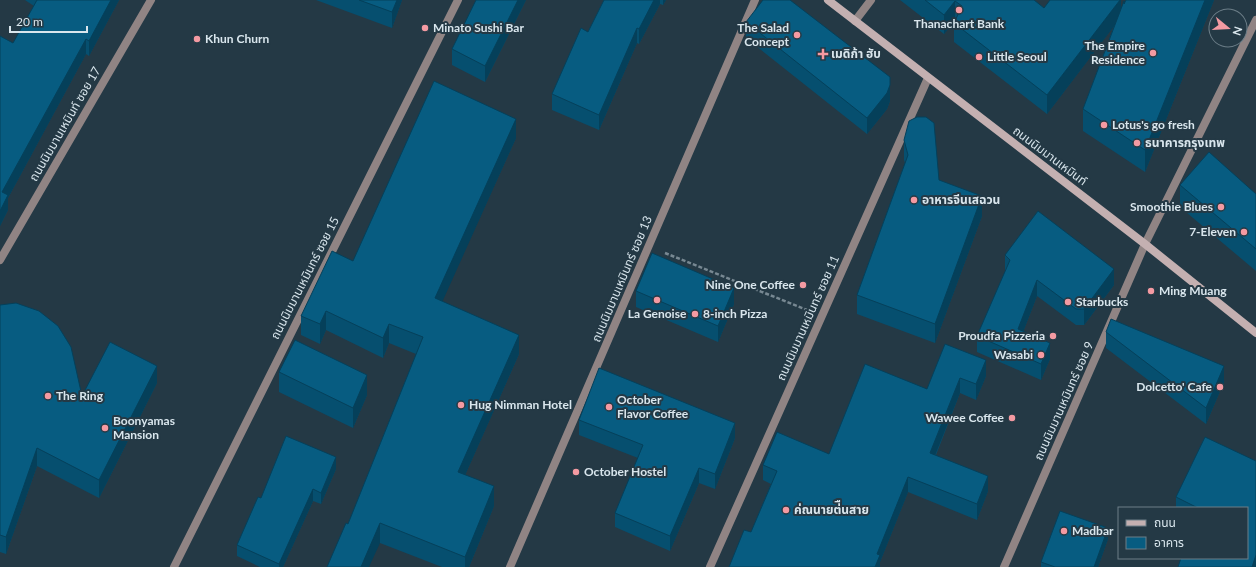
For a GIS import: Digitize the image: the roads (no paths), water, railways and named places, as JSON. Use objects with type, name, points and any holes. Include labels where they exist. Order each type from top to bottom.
[{"type":"main road","name":"ถนนนิมมานเหมินท์","points":[[828,0],[1145,244],[1256,333]]},
{"type":"street","name":"ถนนนิมมานเหมินท์ ซอย 17","points":[[0,260],[150,0]]},
{"type":"street","name":"ถนนนิมมานเหมินทร์ ซอย 15","points":[[174,567],[458,0]]},
{"type":"street","name":"ถนนนิมมานเหมินทร์ ซอย 13","points":[[510,567],[755,0]]},
{"type":"street","points":[[855,21],[871,0]]},
{"type":"street","name":"ถนนนิมมานเหมินทร์ ซอย 9","points":[[1004,567],[1145,244],[1256,20]]},
{"type":"street","name":"ถนนนิมมานเหมินทร์ ซอย 11","points":[[710,567],[928,78]]},
{"type":"place","name":"Thanachart Bank","points":[[959,10]]},
{"type":"place","name":"Minato Sushi Bar","points":[[425,28]]},
{"type":"place","name":"The Salad Concept","points":[[797,35]]},
{"type":"place","name":"Khun Churn","points":[[197,39]]},
{"type":"place","name":"The Empire Residence","points":[[1153,53]]},
{"type":"place","name":"เมดิก้า ฮับ","points":[[823,54]]},
{"type":"place","name":"Little Seoul","points":[[979,57]]},
{"type":"place","name":"Lotus's go fresh","points":[[1104,125]]},
{"type":"place","name":"ธนาคารกรุงเทพ","points":[[1137,143]]},
{"type":"place","name":"อาหารจีนเสฉวน","points":[[914,200]]},
{"type":"place","name":"Smoothie Blues","points":[[1221,207]]},
{"type":"place","name":"7-Eleven","points":[[1244,232]]},
{"type":"place","name":"Nine One Coffee","points":[[803,285]]},
{"type":"place","name":"Ming Muang","points":[[1151,291]]},
{"type":"place","name":"La Genoise","points":[[657,300]]},
{"type":"place","name":"Starbucks","points":[[1068,302]]},
{"type":"place","name":"8-inch Pizza","points":[[695,314]]},
{"type":"place","name":"Proudfa Pizzeria","points":[[1053,336]]},
{"type":"place","name":"Wasabi","points":[[1041,355]]},
{"type":"place","name":"Dolcetto' Cafe","points":[[1220,387]]},
{"type":"place","name":"The Ring","points":[[48,396]]},
{"type":"place","name":"Hug Nimman Hotel","points":[[461,405]]},
{"type":"place","name":"October Flavor Coffee","points":[[609,407]]},
{"type":"place","name":"Wawee Coffee","points":[[1012,418]]},
{"type":"place","name":"Boonyamas Mansion","points":[[105,428]]},
{"type":"place","name":"October Hostel","points":[[576,472]]},
{"type":"place","name":"ค่ณนายต่ืนสาย","points":[[786,510]]},
{"type":"place","name":"Madbar","points":[[1064,531]]}]
